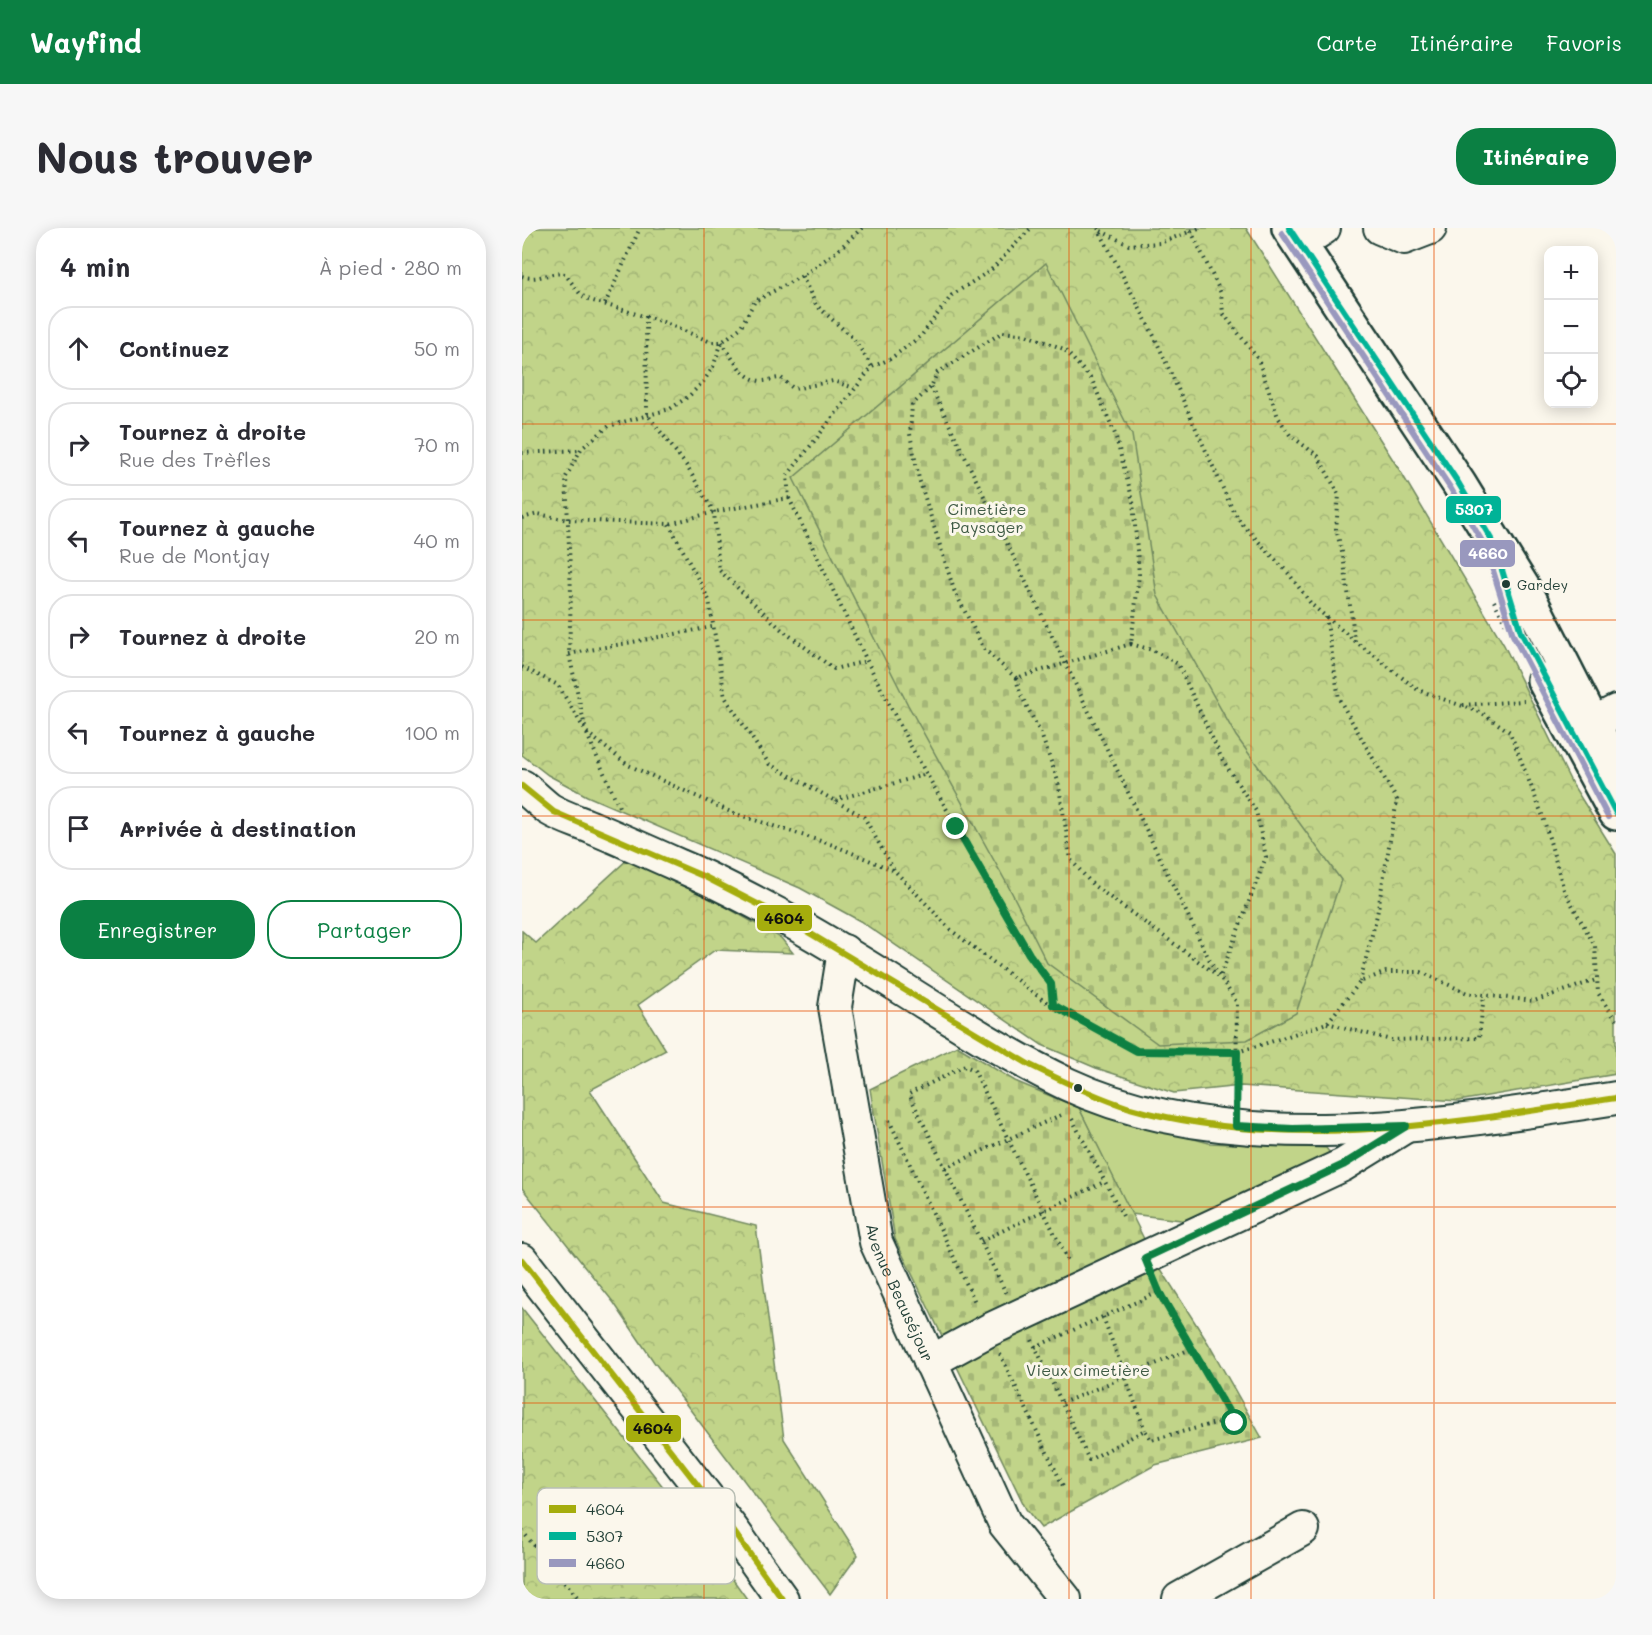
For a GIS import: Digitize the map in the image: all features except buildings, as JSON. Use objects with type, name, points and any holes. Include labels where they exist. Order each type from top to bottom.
[{"type":"main road","points":[[1304,233],[1494,544],[1521,632],[1594,723],[1616,769]]},
{"type":"main road","points":[[1594,723],[1616,813]]},
{"type":"street","points":[[1380,228],[1404,238],[1430,228]]},
{"type":"street","points":[[522,786],[550,810],[725,887],[844,951],[986,1041],[1068,1084],[1106,1100],[1196,1121],[1236,1126],[1304,1129],[1406,1126],[1461,1121],[1616,1098]]},
{"type":"street","name":"Avenue Beauséjour","points":[[844,951],[835,1007],[876,1242],[1005,1524],[1065,1599]]},
{"type":"street","points":[[930,1362],[1019,1317],[1343,1165],[1406,1126]]},
{"type":"street","points":[[522,1260],[700,1488]]},
{"type":"street","points":[[1179,1599],[1303,1529]]},
{"type":"street","points":[[735,1533],[782,1599]]},
{"type":"path","points":[[605,304],[640,228]]},
{"type":"path","points":[[862,228],[836,252],[802,276],[755,301],[740,328],[722,342],[713,367],[704,382],[670,409],[609,426],[581,449],[566,477],[572,592],[569,654],[586,732],[628,765],[723,808],[833,845],[895,871]]},
{"type":"path","points":[[1031,228],[991,270],[952,295],[921,336],[890,359],[872,367],[788,476],[789,498],[867,661],[927,774],[1029,954],[1051,984],[1053,1005]]},
{"type":"path","points":[[1099,229],[1129,245],[1160,243],[1199,228]]},
{"type":"path","points":[[1099,229],[1154,336],[1230,504],[1248,531],[1326,616],[1418,690],[1482,713],[1510,732],[1544,817],[1564,890],[1595,946],[1598,993],[1616,1020]]},
{"type":"path","points":[[1191,231],[1221,292],[1223,313],[1228,323],[1258,359],[1278,417],[1290,435],[1318,456],[1339,495],[1336,529],[1343,556],[1355,641]]},
{"type":"path","points":[[522,276],[534,279],[558,273],[566,274],[581,295],[646,316],[703,339],[722,342],[737,366],[754,379],[762,381],[781,378],[794,389],[832,381],[854,388]]},
{"type":"path","points":[[802,276],[816,305],[854,339],[872,367]]},
{"type":"path","points":[[646,316],[647,414],[686,465],[714,512],[719,570],[782,630],[834,669],[867,661]]},
{"type":"path","points":[[1131,644],[1139,574],[1133,501],[1115,434],[1092,380],[1064,349],[1026,335],[1003,332],[937,373],[931,387],[912,405],[910,434],[919,478],[954,590],[984,649],[1016,678],[1020,693],[1041,735],[1058,781],[1071,860],[1093,885],[1220,977]]},
{"type":"path","points":[[931,387],[1220,977],[1237,1003],[1236,1126]]},
{"type":"path","points":[[522,453],[581,449]]},
{"type":"path","points":[[522,518],[538,514],[568,520],[669,524],[714,512],[789,498]]},
{"type":"path","points":[[669,524],[709,600],[725,697],[769,764],[864,817],[895,871],[952,931],[1053,1005],[1137,1051],[1237,1052],[1327,1023],[1391,1040],[1479,1038],[1484,995]]},
{"type":"path","points":[[1488,592],[1511,633]]},
{"type":"path","points":[[1326,616],[1339,699],[1397,800],[1377,915],[1360,982],[1327,1023]]},
{"type":"path","points":[[569,654],[712,627]]},
{"type":"path","points":[[1016,678],[1065,661],[1131,644],[1152,650],[1178,664],[1222,759],[1256,811],[1266,857],[1220,977]]},
{"type":"path","points":[[522,667],[558,685],[586,732],[636,847]]},
{"type":"path","points":[[1459,706],[1514,704]]},
{"type":"path","points":[[834,800],[927,774]]},
{"type":"path","points":[[1360,982],[1386,972],[1421,972],[1467,993],[1534,1001],[1596,980]]},
{"type":"path","points":[[1082,1287],[1042,1212],[974,1070],[965,1066],[909,1094],[1089,1460],[1145,1430]]},
{"type":"path","points":[[945,1168],[1063,1114],[1074,1120],[1123,1216]]},
{"type":"path","points":[[981,1242],[1104,1182]]},
{"type":"path","points":[[1149,1256],[1159,1292],[1238,1435]]},
{"type":"path","points":[[1035,1347],[1159,1292]]},
{"type":"path","points":[[1103,1317],[1145,1430],[1151,1440],[1231,1419]]},
{"type":"path","points":[[1062,1403],[1191,1349]]},
{"type":"path","points":[[522,1531],[537,1549]]},
{"type":"path","points":[[566,1584],[579,1599]]},
{"type":"green space","points":[[522,228],[1246,228],[1402,474],[1504,645],[1571,782],[1616,854],[1616,1074],[1458,1101],[1241,1086],[1174,1093],[1096,1068],[1042,1045],[860,921],[800,888],[587,796],[548,775],[522,755]]},
{"type":"green space","name":"Cimetière Paysager","points":[[1046,263],[1132,435],[1157,595],[1236,736],[1341,880],[1296,1013],[1247,1040],[1158,1044],[1047,963],[1012,893],[908,705],[793,478]]},
{"type":"green space","points":[[628,859],[680,881],[781,938],[793,953],[715,950],[638,1005],[666,1050],[590,1090],[664,1203],[756,1226],[784,1439],[858,1555],[830,1594],[654,1362],[614,1303],[522,1188],[522,931],[536,943]]},
{"type":"green space","name":"Vieux cimetière","points":[[957,1046],[1015,1081],[1079,1108],[1152,1255],[1208,1343],[1262,1438],[1155,1465],[1041,1528],[1026,1509],[895,1239],[870,1089]]},
{"type":"green space","points":[[1079,1108],[1209,1143],[1326,1148],[1334,1158],[1196,1226],[1181,1220],[1131,1214]]},
{"type":"green space","points":[[522,1308],[664,1488],[537,1488],[537,1584],[735,1582],[747,1599],[522,1599]]},
{"type":"transit line","name":"5307","points":[[1289,228],[1459,484],[1494,544],[1521,632],[1616,813]]},
{"type":"transit line","name":"4660","points":[[1282,233],[1451,489],[1486,548],[1513,635],[1608,817]]},
{"type":"transit line","name":"4604","points":[[522,786],[554,812],[705,877],[781,916],[1030,1065],[1091,1094],[1130,1108],[1190,1121],[1250,1129],[1311,1131],[1435,1124],[1616,1098]]},
{"type":"transit line","name":"4604","points":[[522,1260],[700,1488]]},
{"type":"transit line","name":"4604","points":[[735,1533],[782,1599]]},
{"type":"place","name":"Gardey","points":[[1506,584]]},
{"type":"route","points":[[956,827],[1029,954],[1051,984],[1053,1005],[1137,1051],[1237,1052],[1236,1126],[1293,1129],[1406,1126],[1343,1165],[1145,1258],[1159,1292],[1235,1423]]}]
